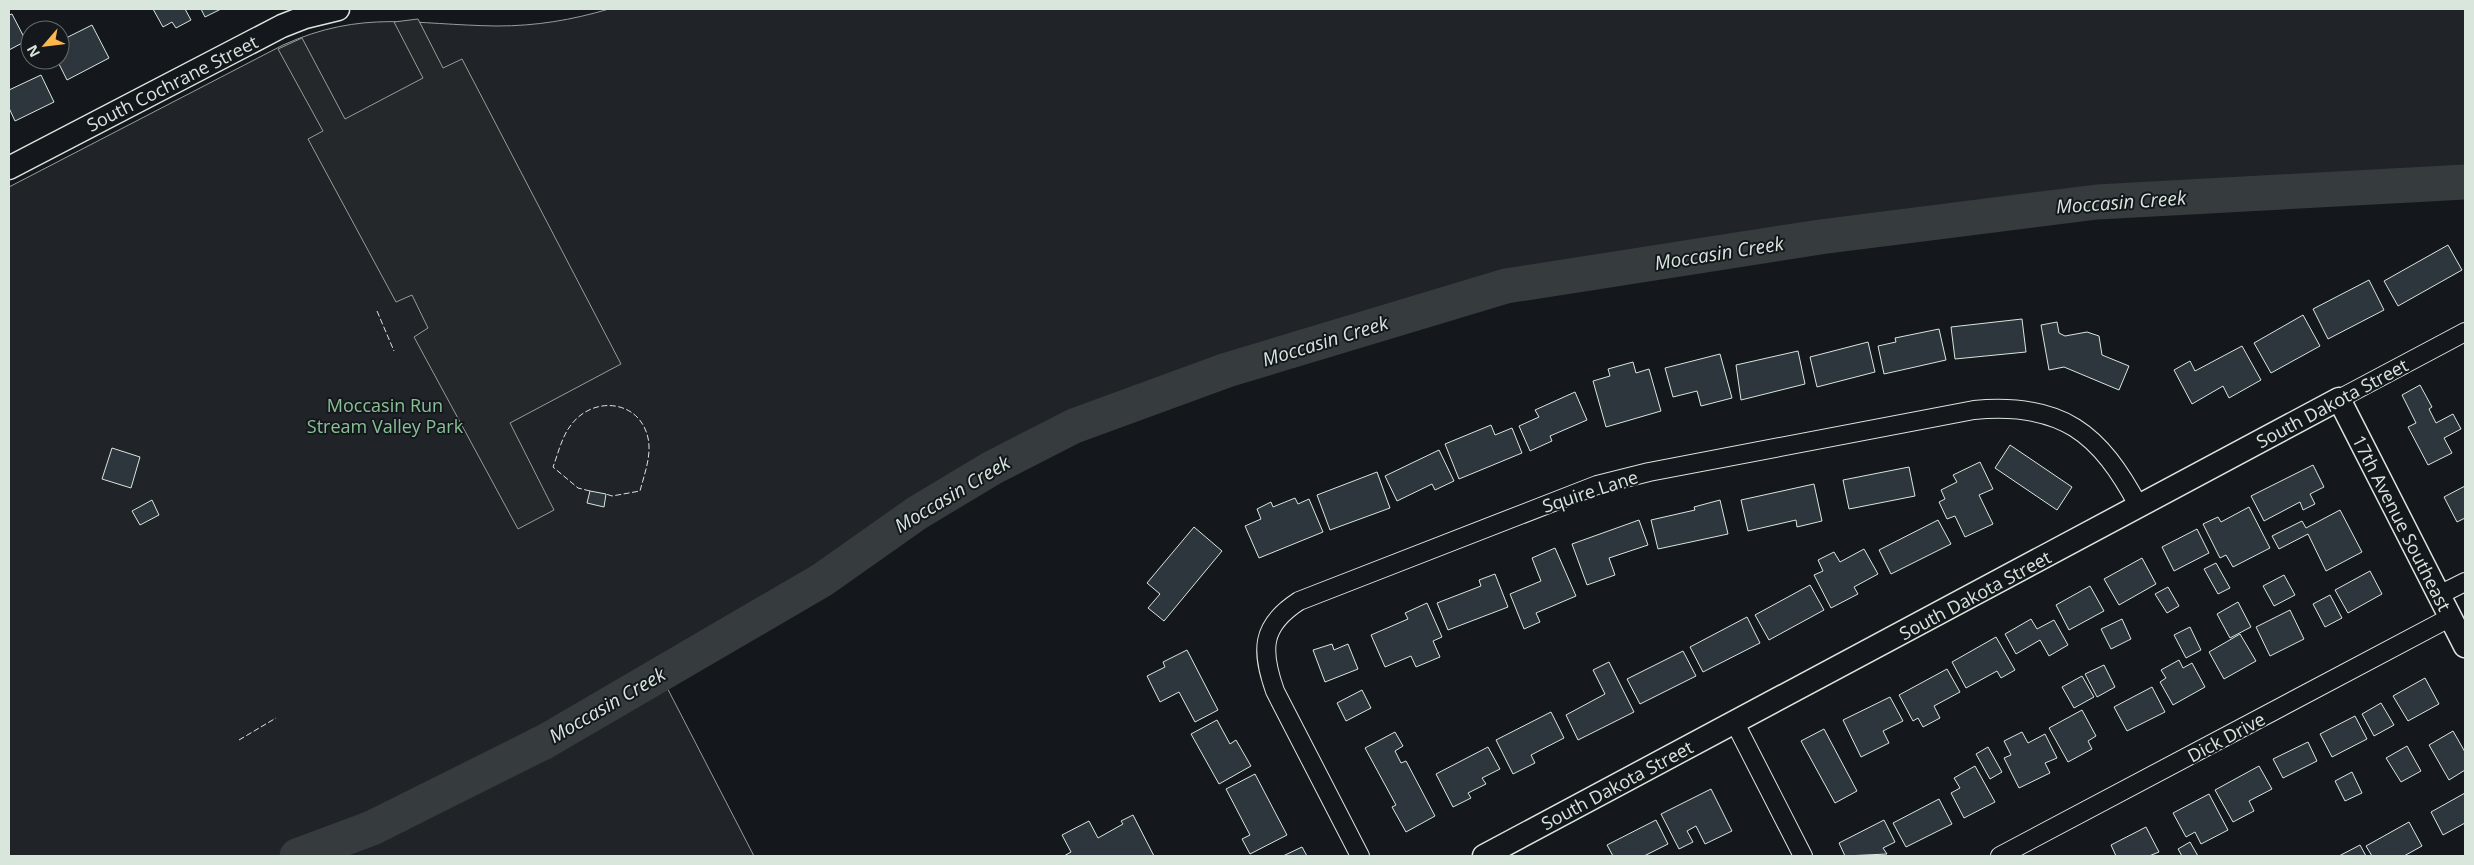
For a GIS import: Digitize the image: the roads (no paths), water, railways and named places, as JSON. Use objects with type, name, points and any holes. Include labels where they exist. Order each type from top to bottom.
[{"type":"street","name":"South Cochrane Street","points":[[9,168],[282,26],[303,13],[338,9]]},
{"type":"street","name":"South Dakota Street","points":[[1484,856],[2465,332]]},
{"type":"street","name":"17th Avenue Southeast","points":[[2339,400],[2465,646]]},
{"type":"street","name":"Squire Lane","points":[[1360,856],[1268,672],[1266,653],[1268,636],[1275,620],[1299,601],[1597,485],[1649,472],[1974,410],[2001,408],[2028,410],[2051,416],[2073,427],[2094,442],[2111,460],[2139,507]]},
{"type":"street","points":[[2439,596],[2465,582]]},
{"type":"street","name":"Dick Drive","points":[[2000,856],[2451,617]]},
{"type":"street","points":[[1735,722],[1803,856]]},
{"type":"waterway","name":"Moccasin Creek","points":[[297,856],[372,828],[546,741],[822,580],[917,513],[992,468],[1074,426],[1227,370],[1506,286],[1820,237],[2097,202],[2465,182]]},
{"type":"park label","name":"Moccasin Run Stream Valley Park","points":[[385,415]]}]
